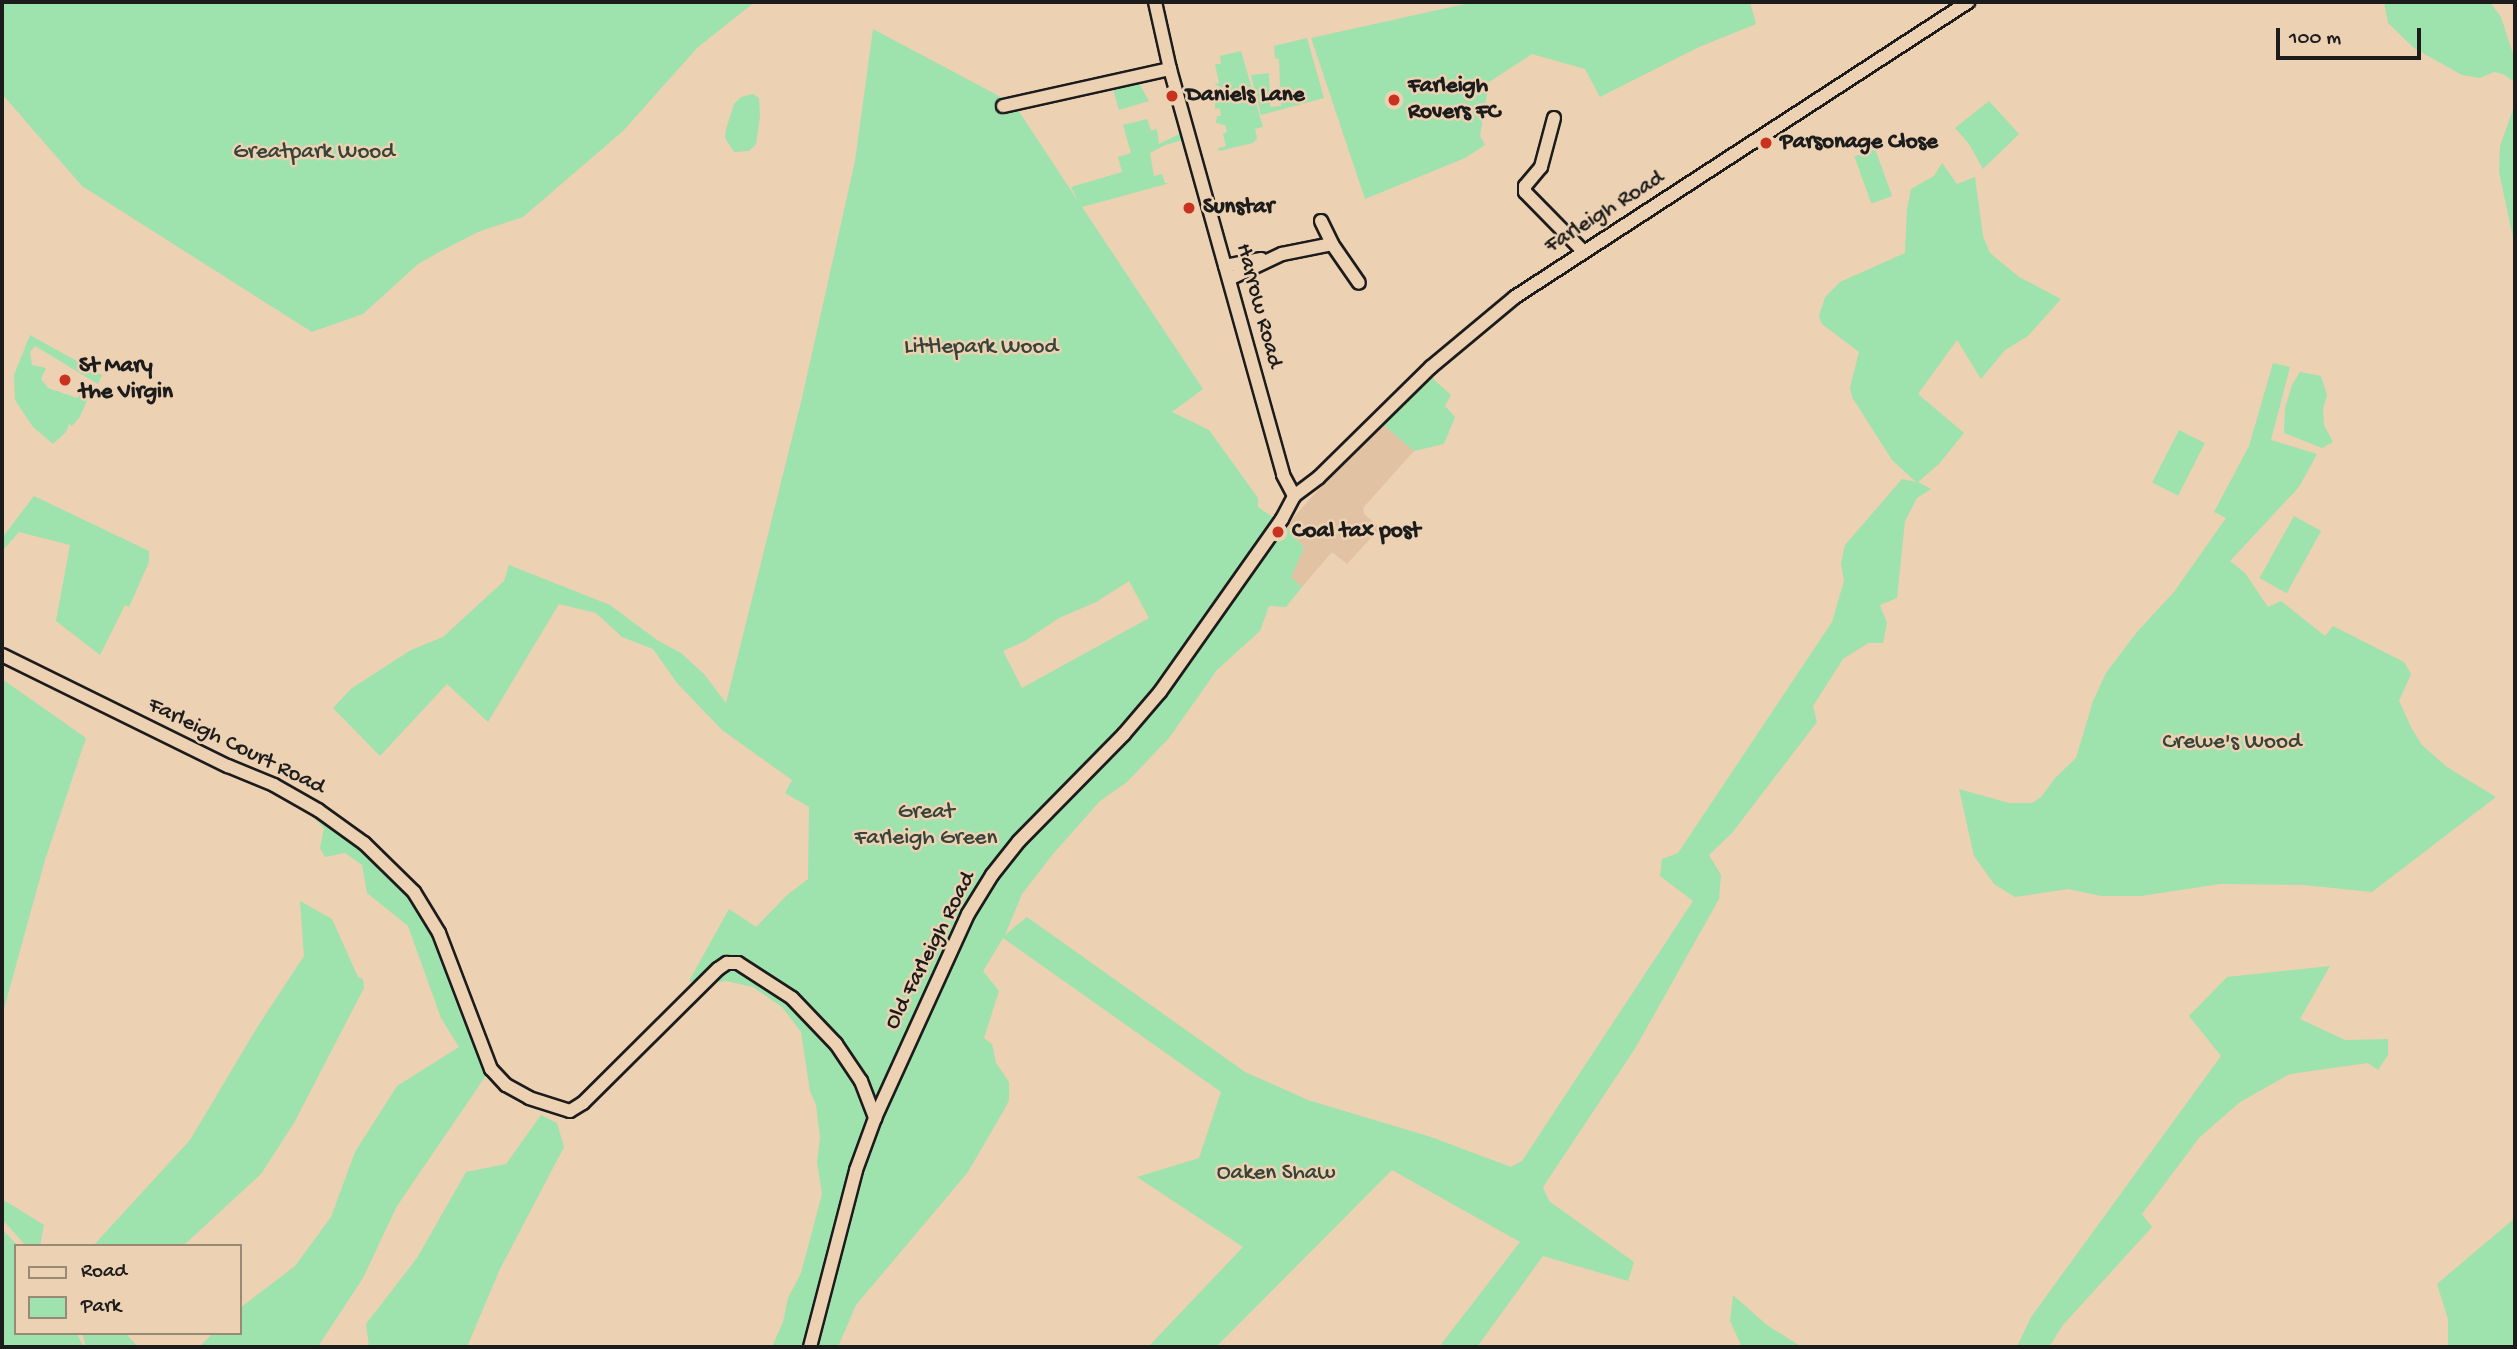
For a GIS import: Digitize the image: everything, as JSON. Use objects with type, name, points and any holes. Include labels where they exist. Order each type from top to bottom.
[{"type":"street","name":"Harrow Road","points":[[1155,2],[1170,69],[1283,475],[1294,496]]},
{"type":"street","name":"Farleigh Road","points":[[1294,496],[1311,484],[1404,392],[1515,297],[1968,2]]},
{"type":"street","points":[[1003,107],[1170,69]]},
{"type":"street","points":[[1554,118],[1541,167],[1525,186],[1525,192],[1583,251]]},
{"type":"street","points":[[1321,221],[1332,244],[1359,283]]},
{"type":"street","points":[[1227,272],[1282,254],[1332,244]]},
{"type":"street","name":"Old Farleigh Road","points":[[810,1347],[856,1170],[888,1086],[962,925],[992,875],[1019,841],[1124,734],[1160,692],[1282,519],[1294,496]]},
{"type":"street","name":"Farleigh Court Road","points":[[2,655],[228,766],[274,785],[318,810],[364,843],[414,891],[439,933],[491,1069],[506,1085],[529,1098],[570,1111],[583,1103],[718,969],[727,964],[738,963],[792,998],[836,1044],[864,1091],[875,1118]]},
{"type":"street","points":[[864,1091],[888,1086]]},
{"type":"shaded area","points":[[1380,422],[1414,451],[1363,508],[1364,514],[1380,528],[1347,564],[1332,552],[1302,587],[1291,577],[1304,548],[1286,526],[1329,478],[1329,474]]},
{"type":"green space","name":"Greatpark Wood","points":[[2,2],[755,2],[698,47],[623,131],[523,217],[478,232],[441,251],[418,264],[363,314],[312,332],[82,186],[2,94]]},
{"type":"green space","points":[[1474,2],[1750,2],[1756,24],[1699,47],[1600,97],[1585,69],[1532,54],[1489,82],[1480,136],[1485,145],[1465,158],[1365,199],[1311,38]]},
{"type":"green space","points":[[2384,2],[2490,2],[2501,17],[2515,60],[2515,104],[2513,81],[2503,74],[2494,72],[2480,78],[2462,75],[2414,48],[2388,23]]},
{"type":"green space","points":[[873,29],[1014,104],[1078,201],[1071,187],[1122,172],[1118,157],[1131,153],[1123,125],[1147,119],[1151,130],[1146,132],[1157,129],[1159,144],[1181,133],[1183,140],[1150,153],[1154,176],[1162,174],[1165,183],[1170,183],[1082,207],[1203,389],[1172,412],[1209,430],[1258,498],[1258,507],[1286,526],[1304,548],[1291,577],[1302,587],[1286,607],[1269,606],[1260,631],[1217,670],[1169,738],[1127,782],[1100,801],[1053,854],[1022,894],[1005,935],[1027,917],[1245,1072],[1308,1100],[1431,1137],[1511,1167],[1522,1161],[1693,901],[1660,876],[1662,859],[1678,853],[1832,622],[1844,581],[1841,563],[1845,545],[1902,479],[1916,482],[1892,460],[1852,397],[1850,387],[1859,352],[1822,324],[1819,316],[1825,297],[1840,282],[1905,253],[1907,209],[1911,189],[1934,176],[1942,163],[1957,184],[1975,177],[1983,236],[1990,253],[2019,277],[2061,299],[2028,336],[2005,350],[1981,379],[1957,340],[1918,394],[1964,433],[1939,464],[1918,482],[1931,489],[1917,498],[1905,521],[1897,598],[1880,605],[1887,623],[1883,643],[1868,643],[1843,659],[1813,706],[1817,722],[1732,833],[1709,855],[1721,875],[1719,899],[1636,1047],[1543,1187],[1549,1201],[1634,1262],[1628,1281],[1543,1256],[1477,1347],[1439,1347],[1520,1242],[1392,1170],[1216,1347],[1148,1347],[1243,1247],[1137,1177],[1199,1158],[1221,1092],[1003,938],[983,971],[999,991],[984,1038],[992,1044],[996,1063],[1009,1082],[1009,1100],[1004,1110],[968,1172],[856,1305],[838,1347],[772,1347],[783,1322],[788,1298],[801,1273],[822,1194],[817,1162],[820,1138],[816,1105],[810,1091],[801,1032],[782,1007],[753,987],[726,981],[704,984],[689,981],[729,909],[756,927],[787,895],[808,879],[809,807],[785,793],[792,780],[722,730],[677,683],[653,649],[622,637],[596,613],[559,604],[488,722],[447,684],[380,756],[333,708],[352,688],[411,650],[443,637],[504,581],[509,565],[610,605],[657,640],[681,653],[704,674],[726,703],[802,398],[855,161]],"holes":[[[1129,581],[1149,618],[1022,688],[1003,651],[1025,641],[1059,618],[1096,602]]]},
{"type":"green space","points":[[1307,38],[1324,98],[1261,115],[1251,75],[1269,73],[1270,97],[1258,102],[1270,98],[1270,107],[1281,106],[1281,103],[1285,102],[1286,96],[1281,96],[1285,87],[1280,87],[1279,59],[1275,58],[1274,46]]},
{"type":"green space","points":[[1241,51],[1263,127],[1255,129],[1257,139],[1253,143],[1219,151],[1218,148],[1226,146],[1223,134],[1227,132],[1225,125],[1216,123],[1217,116],[1221,116],[1220,108],[1215,109],[1215,96],[1220,95],[1219,86],[1214,85],[1219,83],[1215,64],[1221,64],[1220,56]]},
{"type":"green space","points":[[1139,83],[1149,101],[1119,110],[1113,89]]},
{"type":"green space","points":[[753,94],[759,98],[760,116],[756,144],[749,151],[734,152],[725,138],[734,104],[741,97]]},
{"type":"green space","points":[[1989,101],[2019,134],[1983,169],[1969,144],[1955,128]]},
{"type":"green space","points":[[2515,104],[2515,247],[2499,172],[2500,146]]},
{"type":"green space","points":[[1875,149],[1892,196],[1871,204],[1854,157]]},
{"type":"green space","points":[[30,335],[102,375],[98,384],[35,346],[30,352],[32,365],[46,368],[41,379],[48,388],[77,398],[87,385],[93,388],[79,418],[72,426],[69,424],[66,432],[53,444],[33,427],[15,400],[14,375]]},
{"type":"green space","name":"Crewe's Wood","points":[[2273,363],[2290,367],[2271,440],[2317,454],[2299,487],[2230,561],[2245,573],[2268,607],[2281,601],[2325,636],[2333,626],[2404,662],[2411,674],[2399,701],[2422,745],[2447,767],[2496,797],[2372,892],[2304,885],[2220,884],[2141,896],[2101,896],[2068,889],[2015,897],[1994,884],[1974,856],[1959,789],[2009,803],[2032,803],[2041,797],[2056,777],[2076,758],[2093,701],[2106,673],[2137,632],[2174,592],[2226,518],[2214,512],[2249,446]]},
{"type":"green space","points":[[2300,372],[2321,376],[2327,395],[2323,409],[2324,425],[2333,442],[2322,448],[2284,433],[2285,408],[2292,385]]},
{"type":"green space","points":[[1430,376],[1451,395],[1445,406],[1455,417],[1444,444],[1414,451],[1380,422]]},
{"type":"green space","points":[[2179,430],[2205,443],[2178,496],[2152,483]]},
{"type":"green space","points":[[34,496],[149,551],[149,562],[129,607],[125,605],[100,655],[56,621],[70,545],[19,532],[2,551],[2,538]]},
{"type":"green space","points":[[2294,516],[2321,531],[2287,593],[2260,578]]},
{"type":"green space","points":[[2,679],[86,738],[45,860],[2,1016]]},
{"type":"green space","points":[[316,812],[359,843],[391,874],[418,910],[438,941],[487,1074],[397,1206],[363,1278],[319,1345],[199,1347],[211,1335],[242,1335],[242,1306],[295,1266],[331,1217],[355,1152],[397,1086],[459,1047],[441,1018],[408,926],[367,893],[362,865],[345,853],[325,857],[320,848],[324,828],[314,818]]},
{"type":"green space","points":[[300,901],[332,919],[358,977],[363,979],[364,988],[294,1123],[261,1174],[185,1244],[95,1244],[190,1140],[258,1026],[304,956]]},
{"type":"green space","points":[[2330,966],[2300,1019],[2345,1040],[2388,1039],[2388,1055],[2378,1070],[2368,1063],[2290,1074],[2240,1102],[2199,1138],[2142,1214],[2152,1227],[2063,1325],[2049,1347],[2017,1347],[2031,1317],[2221,1056],[2189,1016],[2227,977]]},
{"type":"green space","points":[[541,1115],[557,1123],[564,1147],[500,1269],[467,1347],[369,1347],[366,1324],[417,1258],[466,1172],[506,1164]]},
{"type":"green space","points":[[2,1199],[44,1225],[40,1244],[24,1244],[2,1219]]},
{"type":"green space","points":[[2515,1218],[2515,1347],[2448,1347],[2448,1319],[2437,1284]]},
{"type":"green space","points":[[2,1229],[16,1244],[14,1244],[14,1335],[78,1335],[83,1347],[2,1347]]},
{"type":"green space","points":[[1733,1295],[1767,1325],[1802,1347],[1742,1347],[1730,1321]]},
{"type":"green space","points":[[83,1335],[127,1335],[138,1347],[86,1347]]},
{"type":"place","name":"Daniels Lane","points":[[1172,96]]},
{"type":"place","name":"Farleigh Rovers FC","points":[[1394,100]]},
{"type":"place","name":"Parsonage Close","points":[[1766,143]]},
{"type":"place","name":"Sunstar","points":[[1189,208]]},
{"type":"place","name":"St Mary the Virgin","points":[[65,380]]},
{"type":"place","name":"Coal tax post","points":[[1278,532]]},
{"type":"park label","name":"Littlepark Wood","points":[[981,348]]},
{"type":"park label","name":"Great Farleigh Green","points":[[926,826]]},
{"type":"park label","name":"Oaken Shaw","points":[[1276,1174]]}]
